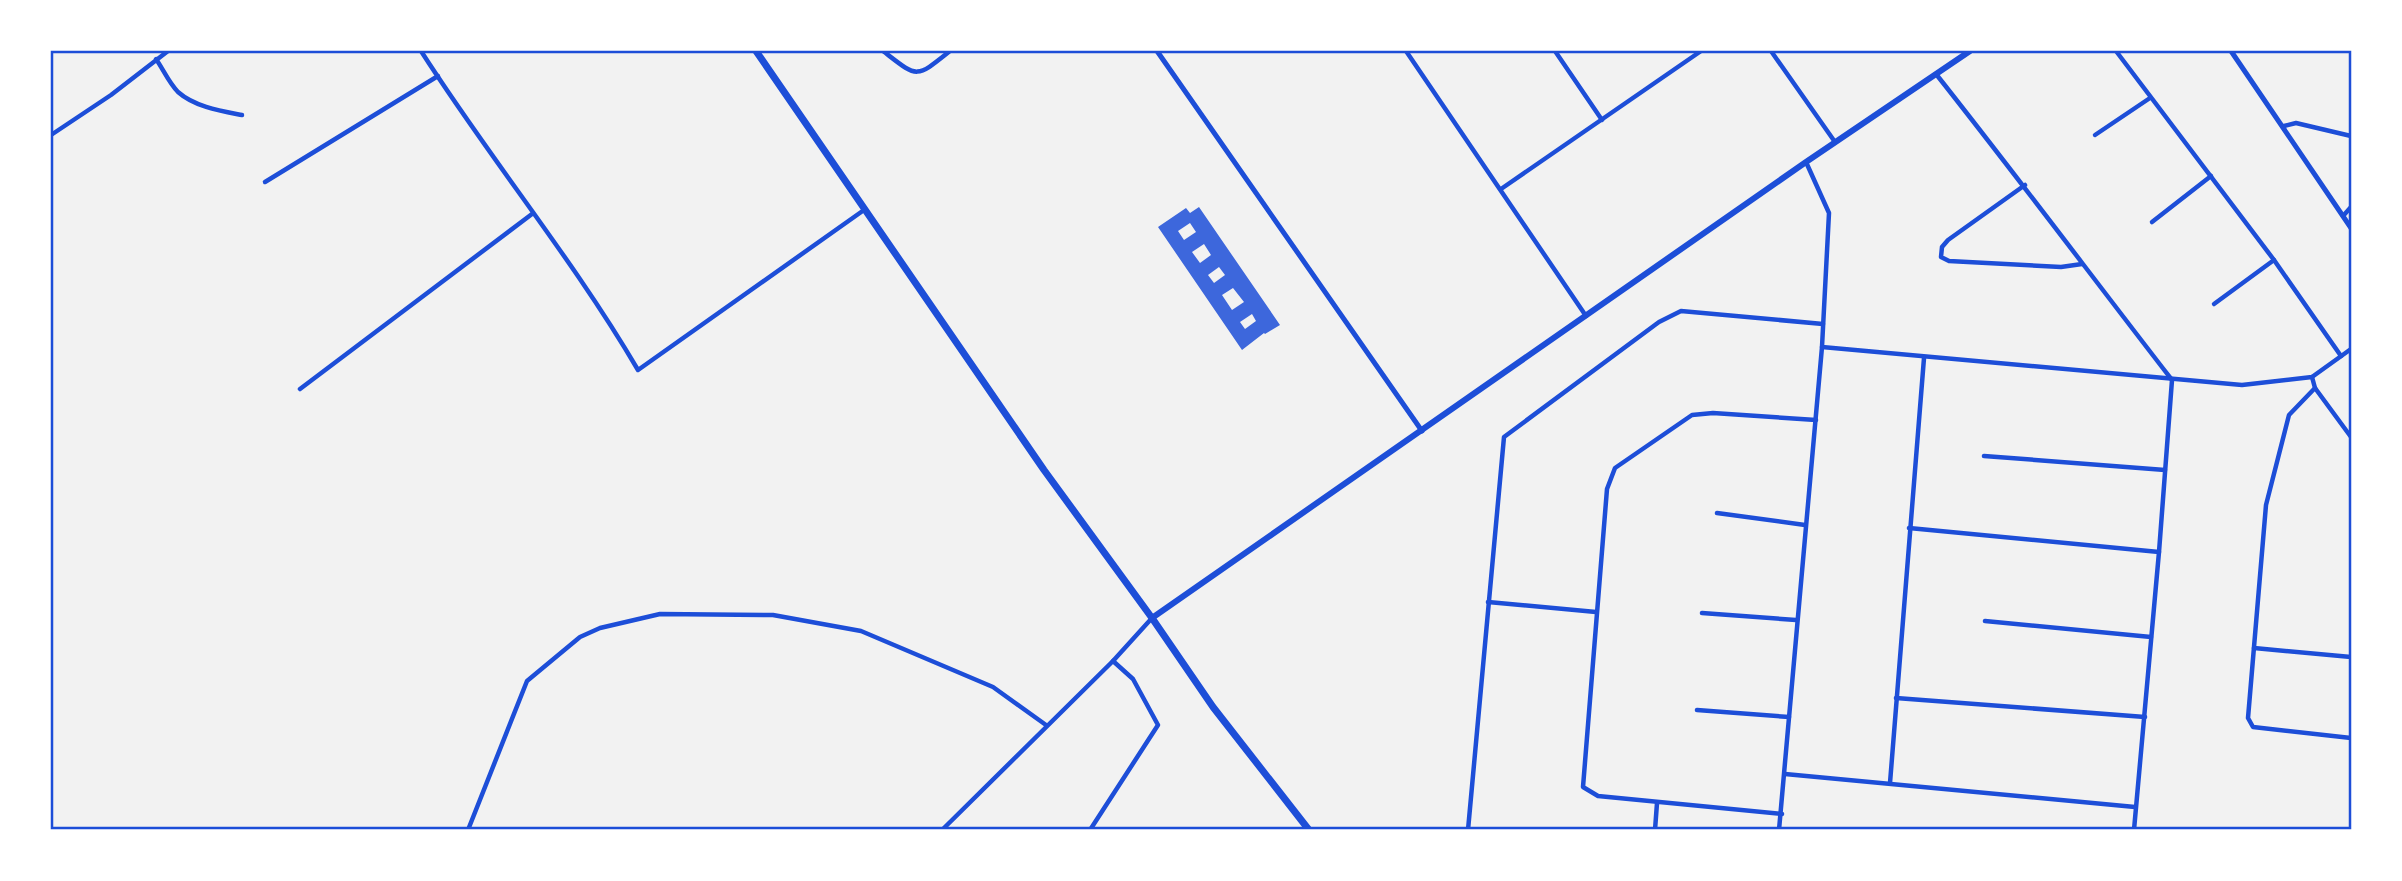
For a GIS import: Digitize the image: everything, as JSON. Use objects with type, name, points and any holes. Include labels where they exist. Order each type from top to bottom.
[{"type":"main road","points":[[756,51],[1028,447],[1213,707],[1308,830]]},
{"type":"main road","points":[[1152,618],[1806,162],[1970,51]]},
{"type":"street","points":[[51,135],[111,95],[168,51]]},
{"type":"street","points":[[421,51],[532,214],[612,325],[638,370],[864,210]]},
{"type":"street","points":[[883,51],[906,69],[916,73],[924,72],[950,51]]},
{"type":"street","points":[[1157,51],[1422,431]]},
{"type":"street","points":[[1406,51],[1586,316]]},
{"type":"street","points":[[1555,51],[1602,120]]},
{"type":"street","points":[[1501,189],[1701,51]]},
{"type":"street","points":[[1770,51],[1835,142]]},
{"type":"street","points":[[2116,51],[2274,260],[2341,356]]},
{"type":"street","points":[[2231,51],[2351,228]]},
{"type":"street","points":[[156,59],[177,91],[190,101],[242,115]]},
{"type":"street","points":[[1936,74],[2025,185],[2172,380],[2160,552],[2134,830]]},
{"type":"street","points":[[265,182],[438,76]]},
{"type":"street","points":[[2095,135],[2150,98]]},
{"type":"street","points":[[2284,126],[2296,123],[2351,136]]},
{"type":"street","points":[[1779,830],[1822,347],[1829,213],[1806,162]]},
{"type":"street","points":[[2152,222],[2211,176]]},
{"type":"street","points":[[2025,185],[1948,240],[1942,247],[1941,257],[1949,261],[2061,267],[2082,264]]},
{"type":"street","points":[[2343,216],[2351,207]]},
{"type":"street","points":[[300,389],[532,214]]},
{"type":"street","points":[[2214,304],[2274,260]]},
{"type":"street","points":[[1468,830],[1504,437],[1659,322],[1681,312],[1823,324]]},
{"type":"street","points":[[1822,347],[2242,385],[2312,377],[2351,349]]},
{"type":"street","points":[[1890,783],[1924,358]]},
{"type":"street","points":[[2312,377],[2315,388],[2351,437]]},
{"type":"street","points":[[2315,388],[2289,415],[2266,505],[2248,718],[2253,727],[2351,738]]},
{"type":"street","points":[[1782,814],[1598,796],[1583,787],[1596,612],[1607,489],[1615,468],[1692,415],[1713,413],[1816,420]]},
{"type":"street","points":[[1984,456],[2165,470]]},
{"type":"street","points":[[1717,513],[1805,525]]},
{"type":"street","points":[[1909,528],[2160,552]]},
{"type":"street","points":[[1488,602],[1596,612]]},
{"type":"street","points":[[1702,613],[1796,620]]},
{"type":"street","points":[[468,830],[527,681],[580,637],[600,628],[660,614],[773,615],[861,631],[993,687],[1046,725]]},
{"type":"street","points":[[942,830],[1113,661],[1152,618]]},
{"type":"street","points":[[1985,621],[2151,637]]},
{"type":"street","points":[[2254,648],[2351,657]]},
{"type":"street","points":[[1090,830],[1158,725],[1133,679],[1113,661]]},
{"type":"street","points":[[1896,698],[2145,717]]},
{"type":"street","points":[[1697,710],[1789,718]]},
{"type":"street","points":[[1785,774],[2135,807]]},
{"type":"street","points":[[1655,830],[1657,803]]},
{"type":"building","points":[[1199,207],[1280,325],[1264,333],[1242,350],[1158,227],[1186,208],[1190,213]],"holes":[[[1190,223],[1196,232],[1184,240],[1178,231]],[[1204,244],[1211,255],[1200,263],[1192,252]],[[1219,267],[1225,275],[1214,283],[1208,275]],[[1233,288],[1244,302],[1232,310],[1222,295]],[[1252,314],[1256,321],[1245,329],[1240,322]]]}]
